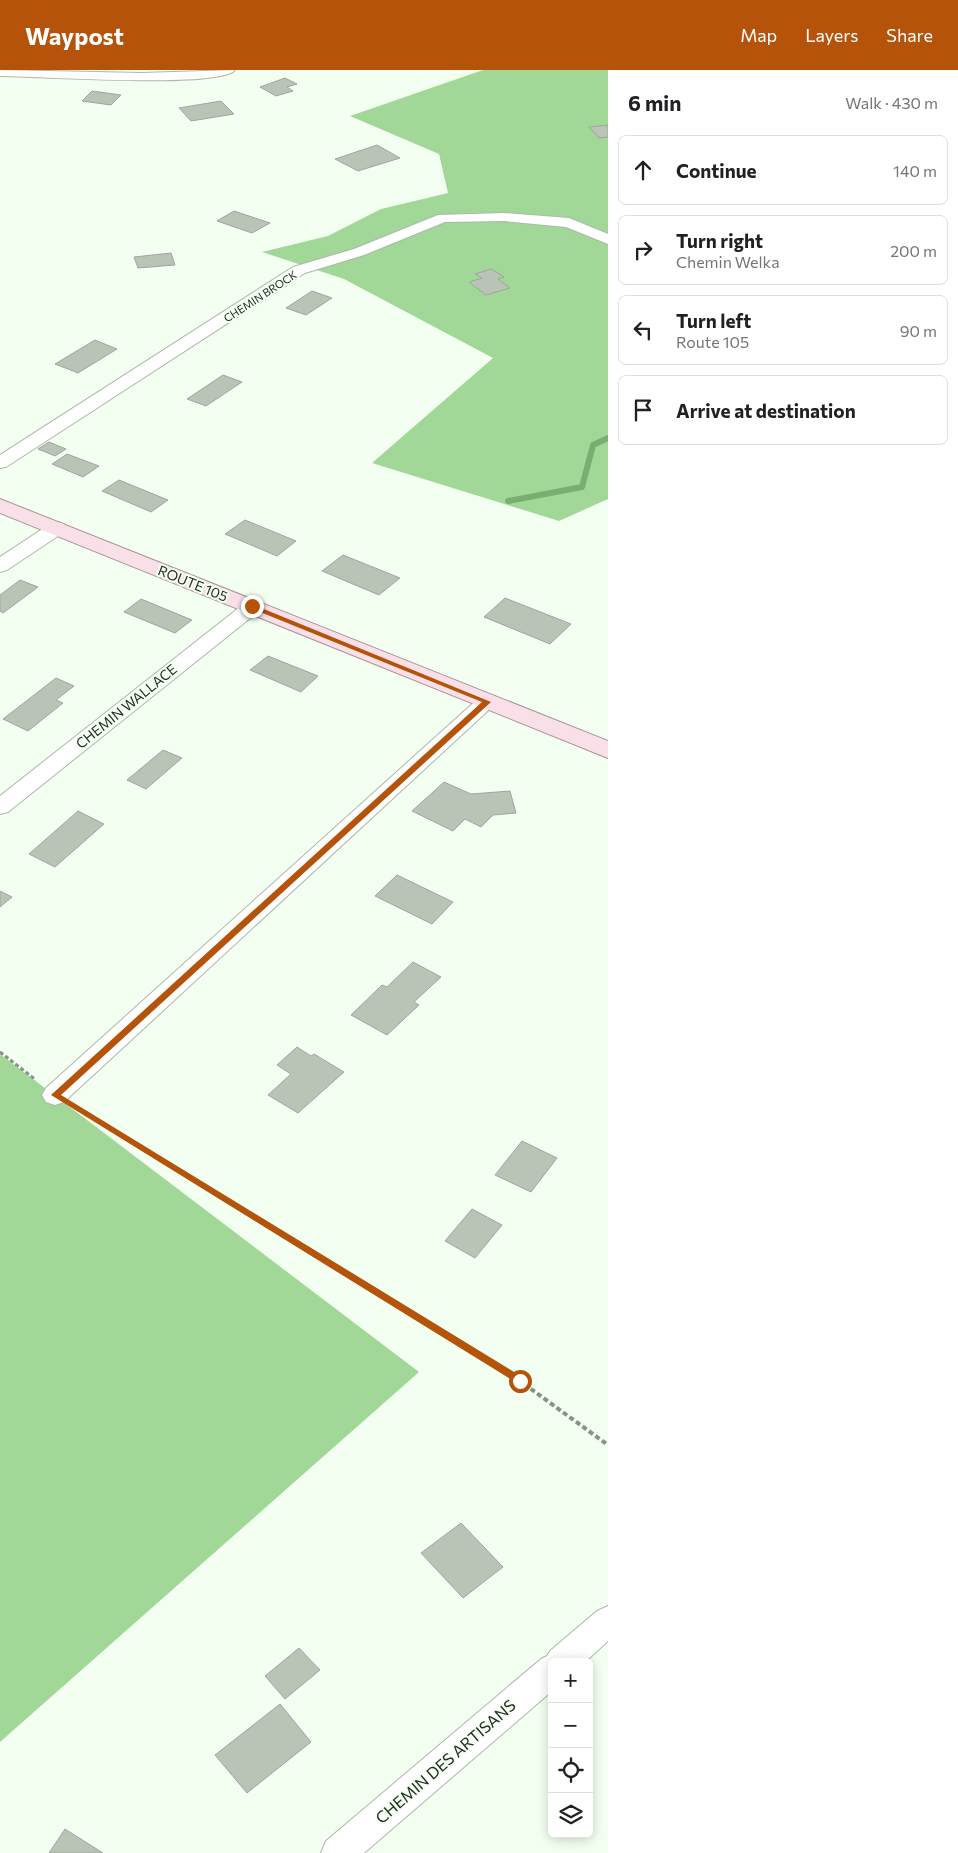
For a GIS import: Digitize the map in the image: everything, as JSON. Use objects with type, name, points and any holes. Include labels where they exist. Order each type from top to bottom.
[{"type":"main road","name":"ROUTE 105","points":[[0,505],[608,750]]},
{"type":"street","points":[[0,72],[76,72],[158,78],[228,70]]},
{"type":"street","name":"CHEMIN BROCK","points":[[0,462],[300,270],[359,252],[443,218],[504,217],[569,223],[608,239]]},
{"type":"street","points":[[0,566],[57,528]]},
{"type":"street","name":"CHEMIN WALLACE","points":[[0,807],[252,606]]},
{"type":"street","points":[[55,1095],[487,702]]},
{"type":"street","points":[[566,1658],[608,1621]]},
{"type":"street","name":"CHEMIN DES ARTISANS","points":[[338,1853],[548,1673]]},
{"type":"path","points":[[0,1052],[55,1095],[520,1381],[608,1445]]},
{"type":"green space","points":[[483,70],[608,70],[608,499],[559,521],[372,463],[493,358],[344,279],[262,252],[328,236],[381,209],[448,193],[439,154],[350,116]]},
{"type":"green space","points":[[0,1054],[419,1372],[0,1742]]},
{"type":"building","points":[[285,78],[297,84],[287,87],[293,91],[276,96],[260,87]]},
{"type":"building","points":[[92,91],[121,95],[111,105],[82,101]]},
{"type":"building","points":[[221,101],[234,114],[191,121],[179,108]]},
{"type":"building","points":[[608,125],[608,137],[599,138],[589,127]]},
{"type":"building","points":[[377,145],[400,158],[358,171],[335,159]]},
{"type":"building","points":[[234,211],[270,223],[252,233],[217,221]]},
{"type":"building","points":[[171,253],[175,265],[138,268],[134,257]]},
{"type":"building","points":[[491,269],[504,277],[498,279],[510,288],[486,295],[469,282],[482,278],[475,274]]},
{"type":"building","points":[[312,291],[332,298],[306,315],[286,308]]},
{"type":"building","points":[[95,340],[117,349],[78,373],[55,364]]},
{"type":"building","points":[[223,375],[242,382],[206,406],[187,399]]},
{"type":"building","points":[[49,442],[66,449],[55,456],[38,449]]},
{"type":"building","points":[[67,454],[99,466],[83,477],[52,464]]},
{"type":"building","points":[[119,480],[168,500],[151,512],[102,491]]},
{"type":"building","points":[[245,520],[296,541],[277,556],[225,534]]},
{"type":"building","points":[[343,555],[400,578],[379,595],[322,571]]},
{"type":"building","points":[[20,580],[38,587],[3,613],[0,611],[0,595]]},
{"type":"building","points":[[505,598],[571,624],[550,644],[484,617]]},
{"type":"building","points":[[141,599],[192,620],[175,633],[124,612]]},
{"type":"building","points":[[268,656],[318,676],[301,692],[250,670]]},
{"type":"building","points":[[56,678],[74,686],[56,700],[63,703],[28,731],[3,719]]},
{"type":"building","points":[[163,750],[182,758],[146,789],[127,780]]},
{"type":"building","points":[[444,782],[471,794],[510,791],[516,813],[493,815],[481,827],[465,819],[453,831],[412,811]]},
{"type":"building","points":[[78,811],[104,824],[55,867],[29,854]]},
{"type":"building","points":[[397,875],[453,902],[432,924],[375,896]]},
{"type":"building","points":[[0,891],[12,897],[0,907]]},
{"type":"building","points":[[413,962],[441,977],[414,1002],[419,1005],[387,1035],[351,1015],[382,985],[387,987]]},
{"type":"building","points":[[297,1047],[311,1056],[314,1054],[344,1072],[298,1113],[268,1095],[291,1074],[277,1065]]},
{"type":"building","points":[[522,1141],[557,1158],[531,1192],[495,1175]]},
{"type":"building","points":[[472,1209],[502,1225],[475,1258],[445,1241]]},
{"type":"building","points":[[461,1523],[503,1567],[463,1598],[421,1553]]},
{"type":"building","points":[[299,1648],[320,1670],[285,1699],[265,1676]]},
{"type":"building","points":[[280,1704],[311,1742],[247,1793],[215,1755]]},
{"type":"building","points":[[65,1829],[103,1853],[49,1853]]},
{"type":"waterway","points":[[508,501],[582,487],[593,445],[608,438]]},
{"type":"route","points":[[252,606],[487,702],[55,1095],[520,1381]]}]
